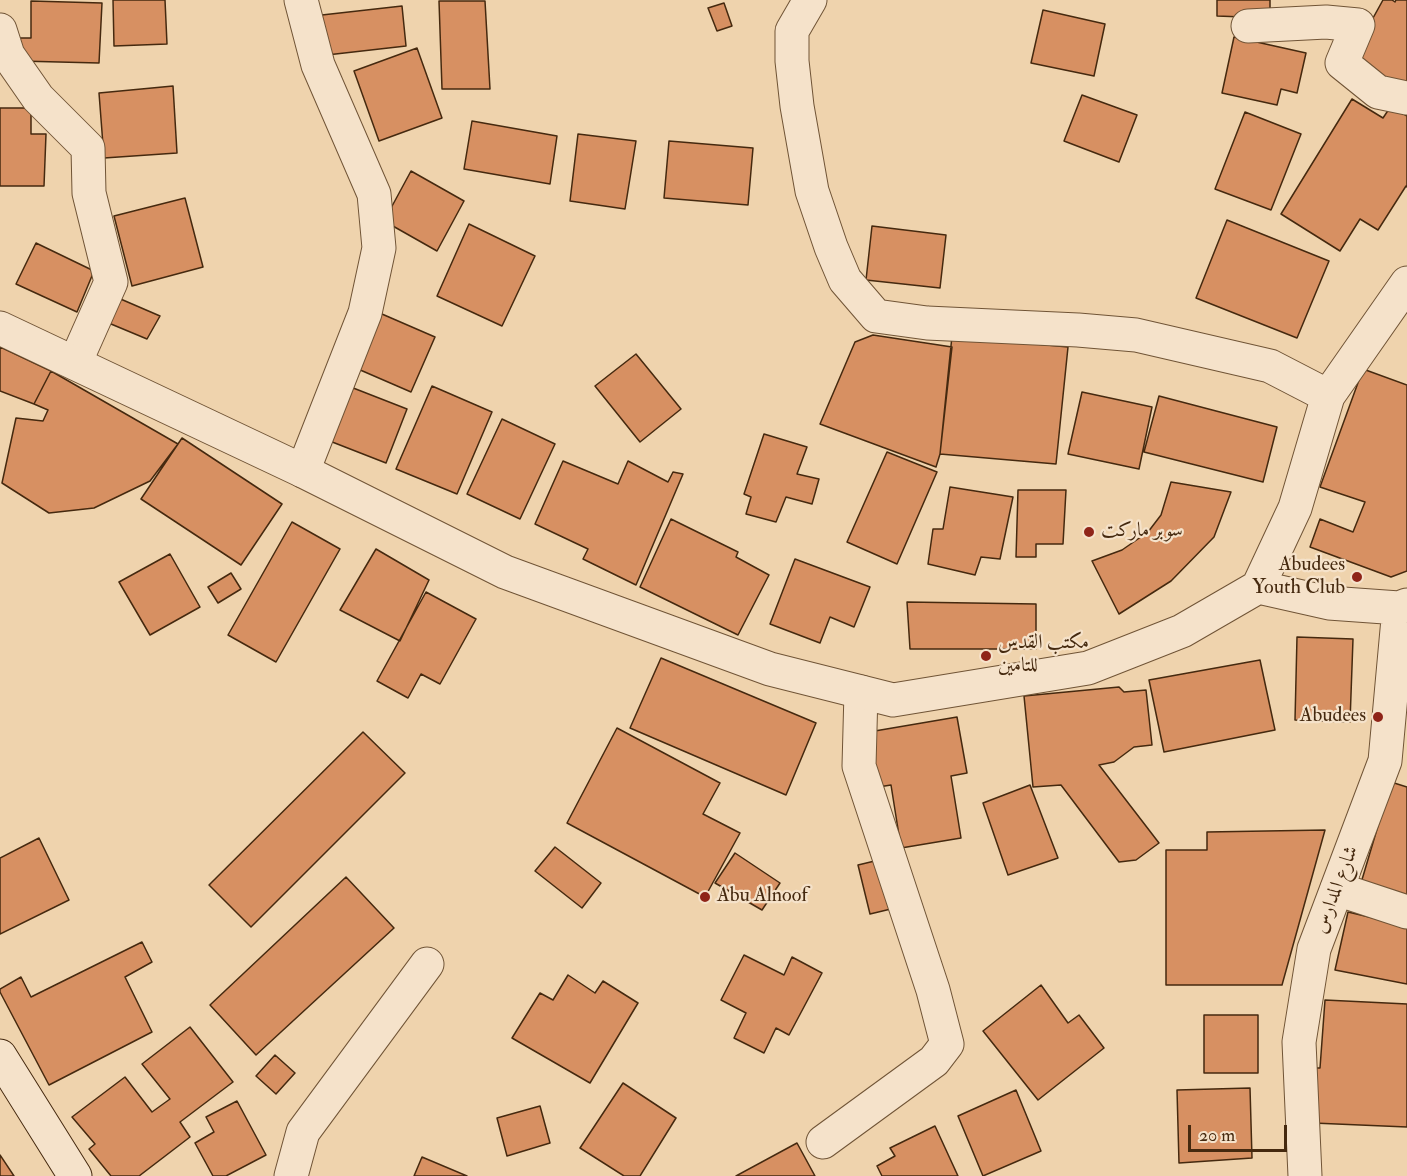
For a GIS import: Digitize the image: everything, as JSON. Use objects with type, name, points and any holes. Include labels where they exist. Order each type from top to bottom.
[{"type":"street","points":[[301,0],[318,65],[374,194],[379,248],[365,313],[303,471]]},
{"type":"street","points":[[810,0],[792,31],[792,61],[797,106],[812,191],[844,280],[876,316],[927,323],[1057,328],[1136,335],[1270,366],[1328,396]]},
{"type":"street","points":[[1248,26],[1326,22],[1358,25],[1342,63],[1378,92],[1407,98]]},
{"type":"street","points":[[0,30],[8,55],[38,98],[88,148],[89,194],[111,282],[75,363]]},
{"type":"street","points":[[0,328],[303,471],[505,572],[770,669],[893,700],[1088,668],[1182,631],[1258,587],[1295,508],[1328,396],[1407,283]]},
{"type":"street","points":[[1258,587],[1329,603],[1403,606]]},
{"type":"street","name":"شارع المدارس","points":[[1305,1176],[1299,1041],[1314,949],[1385,761],[1403,606]]},
{"type":"street","points":[[823,1142],[934,1061],[947,1044],[933,990],[859,766],[861,692]]},
{"type":"street","points":[[1337,889],[1407,912]]},
{"type":"street","points":[[298,1175],[303,1132],[427,964]]},
{"type":"street","points":[[0,1056],[75,1176]]},
{"type":"building","points":[[113,0],[165,0],[167,44],[114,46]]},
{"type":"building","points":[[1217,0],[1270,0],[1270,18],[1217,16]]},
{"type":"building","points":[[1383,0],[1395,2],[1396,0],[1407,0],[1407,89],[1351,58]]},
{"type":"building","points":[[31,1],[102,3],[99,63],[19,61],[19,38],[31,38]]},
{"type":"building","points":[[439,1],[485,1],[490,89],[442,89]]},
{"type":"building","points":[[724,3],[732,26],[717,31],[708,8]]},
{"type":"building","points":[[402,6],[406,46],[318,56],[313,16]]},
{"type":"building","points":[[1043,10],[1105,24],[1094,76],[1031,63]]},
{"type":"building","points":[[1234,37],[1306,53],[1297,93],[1281,89],[1277,105],[1222,93]]},
{"type":"building","points":[[417,48],[442,118],[379,141],[354,71]]},
{"type":"building","points":[[173,86],[177,153],[104,158],[99,93]]},
{"type":"building","points":[[1082,95],[1137,115],[1119,162],[1064,141]]},
{"type":"building","points":[[1352,99],[1383,118],[1391,106],[1407,116],[1407,187],[1378,230],[1360,219],[1340,251],[1281,214]]},
{"type":"building","points":[[0,108],[31,108],[31,134],[46,134],[44,186],[0,186]]},
{"type":"building","points":[[1245,112],[1301,134],[1271,210],[1215,189]]},
{"type":"building","points":[[472,121],[557,136],[550,184],[464,169]]},
{"type":"building","points":[[578,134],[636,141],[625,209],[570,201]]},
{"type":"building","points":[[669,141],[753,148],[748,205],[664,198]]},
{"type":"building","points":[[411,171],[464,201],[437,251],[384,221]]},
{"type":"building","points":[[185,198],[203,267],[132,286],[114,216]]},
{"type":"building","points":[[1227,220],[1329,261],[1297,338],[1196,298]]},
{"type":"building","points":[[469,224],[535,256],[502,326],[437,296]]},
{"type":"building","points":[[872,226],[946,235],[940,288],[866,280]]},
{"type":"building","points":[[36,243],[94,271],[77,312],[16,284]]},
{"type":"building","points":[[109,294],[160,316],[147,339],[99,319]]},
{"type":"building","points":[[375,311],[435,337],[411,392],[351,366]]},
{"type":"building","points":[[873,335],[952,347],[940,454],[936,467],[820,424],[855,342]]},
{"type":"building","points":[[952,336],[1068,347],[1056,464],[940,454]]},
{"type":"building","points":[[0,347],[51,371],[34,404],[0,391]]},
{"type":"building","points":[[636,354],[681,409],[640,442],[595,386]]},
{"type":"building","points":[[1363,369],[1407,385],[1407,571],[1391,577],[1310,547],[1320,519],[1353,532],[1365,502],[1320,487]]},
{"type":"building","points":[[51,371],[178,444],[150,481],[94,508],[49,513],[2,483],[16,418],[43,421],[48,410],[34,404]]},
{"type":"building","points":[[343,384],[407,409],[386,463],[322,438]]},
{"type":"building","points":[[432,386],[492,412],[457,494],[396,469]]},
{"type":"building","points":[[1082,392],[1152,407],[1139,469],[1068,454]]},
{"type":"building","points":[[1159,396],[1277,427],[1263,482],[1144,452]]},
{"type":"building","points":[[502,419],[555,444],[520,519],[467,494]]},
{"type":"building","points":[[764,434],[807,447],[797,474],[819,479],[812,504],[786,497],[776,522],[746,514],[751,497],[744,494]]},
{"type":"building","points":[[182,438],[282,504],[241,565],[141,499]]},
{"type":"building","points":[[887,452],[937,472],[897,564],[847,542]]},
{"type":"building","points":[[563,461],[618,484],[628,461],[668,482],[673,472],[683,474],[636,585],[583,559],[588,549],[535,524]]},
{"type":"building","points":[[1171,482],[1231,492],[1214,537],[1171,581],[1119,614],[1092,561],[1122,550],[1148,532],[1161,515]]},
{"type":"building","points":[[950,487],[1013,497],[1000,559],[981,557],[975,575],[928,564],[933,529],[943,529]]},
{"type":"building","points":[[1018,490],[1066,490],[1063,544],[1036,544],[1036,557],[1016,557]]},
{"type":"building","points":[[671,519],[738,552],[736,557],[769,575],[738,635],[640,587]]},
{"type":"building","points":[[292,522],[340,549],[276,662],[228,635]]},
{"type":"building","points":[[376,549],[429,580],[400,641],[340,610]]},
{"type":"building","points":[[170,554],[200,607],[150,635],[119,582]]},
{"type":"building","points":[[795,559],[870,587],[854,627],[830,617],[820,643],[770,624]]},
{"type":"building","points":[[231,573],[241,589],[218,603],[208,587]]},
{"type":"building","points":[[426,592],[476,619],[440,684],[421,674],[408,698],[377,681]]},
{"type":"building","points":[[907,602],[1036,604],[1036,649],[910,649]]},
{"type":"building","points":[[1297,637],[1353,639],[1350,722],[1295,720]]},
{"type":"building","points":[[661,658],[816,723],[786,795],[630,728]]},
{"type":"building","points":[[1260,660],[1275,730],[1164,752],[1149,680]]},
{"type":"building","points":[[1119,687],[1124,692],[1146,690],[1152,745],[1134,747],[1114,762],[1099,765],[1159,843],[1136,860],[1119,862],[1061,785],[1033,787],[1024,696]]},
{"type":"building","points":[[957,717],[967,773],[951,776],[961,838],[901,848],[891,785],[872,788],[863,733]]},
{"type":"building","points":[[617,728],[720,783],[703,814],[740,833],[705,897],[567,823]]},
{"type":"building","points":[[363,732],[405,773],[251,927],[209,885]]},
{"type":"building","points":[[1391,782],[1407,787],[1407,896],[1361,883]]},
{"type":"building","points":[[1030,785],[1058,858],[1008,875],[983,803]]},
{"type":"building","points":[[1325,830],[1282,985],[1166,985],[1166,850],[1207,850],[1207,832]]},
{"type":"building","points":[[39,838],[69,900],[0,934],[0,858]]},
{"type":"building","points":[[555,847],[601,883],[582,908],[535,871]]},
{"type":"building","points":[[735,853],[780,883],[762,910],[715,883]]},
{"type":"building","points":[[883,859],[895,908],[870,914],[858,865]]},
{"type":"building","points":[[346,877],[394,928],[256,1055],[210,1005]]},
{"type":"building","points":[[1348,912],[1407,926],[1407,984],[1335,970]]},
{"type":"building","points":[[142,942],[152,962],[125,977],[152,1032],[49,1085],[0,989],[21,977],[31,997]]},
{"type":"building","points":[[744,955],[784,975],[792,957],[822,973],[789,1035],[776,1028],[764,1053],[734,1038],[746,1013],[721,1000]]},
{"type":"building","points":[[568,975],[595,993],[603,981],[638,1003],[590,1083],[512,1038],[540,993],[553,1000]]},
{"type":"building","points":[[1041,985],[1068,1023],[1079,1015],[1104,1048],[1038,1100],[983,1031]]},
{"type":"building","points":[[1325,1000],[1407,1004],[1407,1127],[1313,1123],[1315,1068],[1320,1068]]},
{"type":"building","points":[[1204,1015],[1258,1015],[1258,1073],[1204,1073]]},
{"type":"building","points":[[190,1027],[233,1082],[180,1122],[190,1137],[139,1176],[111,1176],[89,1149],[95,1144],[72,1117],[125,1077],[152,1112],[170,1099],[142,1064]]},
{"type":"building","points":[[275,1055],[295,1073],[276,1094],[256,1076]]},
{"type":"building","points":[[623,1083],[676,1118],[640,1176],[624,1176],[580,1148]]},
{"type":"building","points":[[1250,1088],[1252,1158],[1179,1163],[1177,1090]]},
{"type":"building","points":[[1016,1090],[1041,1151],[983,1176],[958,1116]]},
{"type":"building","points":[[237,1101],[266,1155],[226,1176],[213,1176],[195,1143],[214,1132],[206,1117]]},
{"type":"building","points":[[540,1106],[550,1143],[507,1156],[497,1118]]},
{"type":"building","points":[[935,1126],[958,1176],[882,1176],[877,1166],[895,1156],[890,1148]]},
{"type":"building","points":[[797,1143],[815,1176],[736,1176]]},
{"type":"building","points":[[0,1155],[14,1176],[0,1176]]},
{"type":"building","points":[[422,1157],[467,1176],[414,1176]]},
{"type":"place","name":"سوبر ماركت","points":[[1089,532]]},
{"type":"place","name":"Abudees Youth Club","points":[[1357,577]]},
{"type":"place","name":"مكتب القدس للتامين","points":[[986,656]]},
{"type":"place","name":"Abudees","points":[[1378,717]]},
{"type":"place","name":"Abu Alnoof","points":[[705,897]]}]
